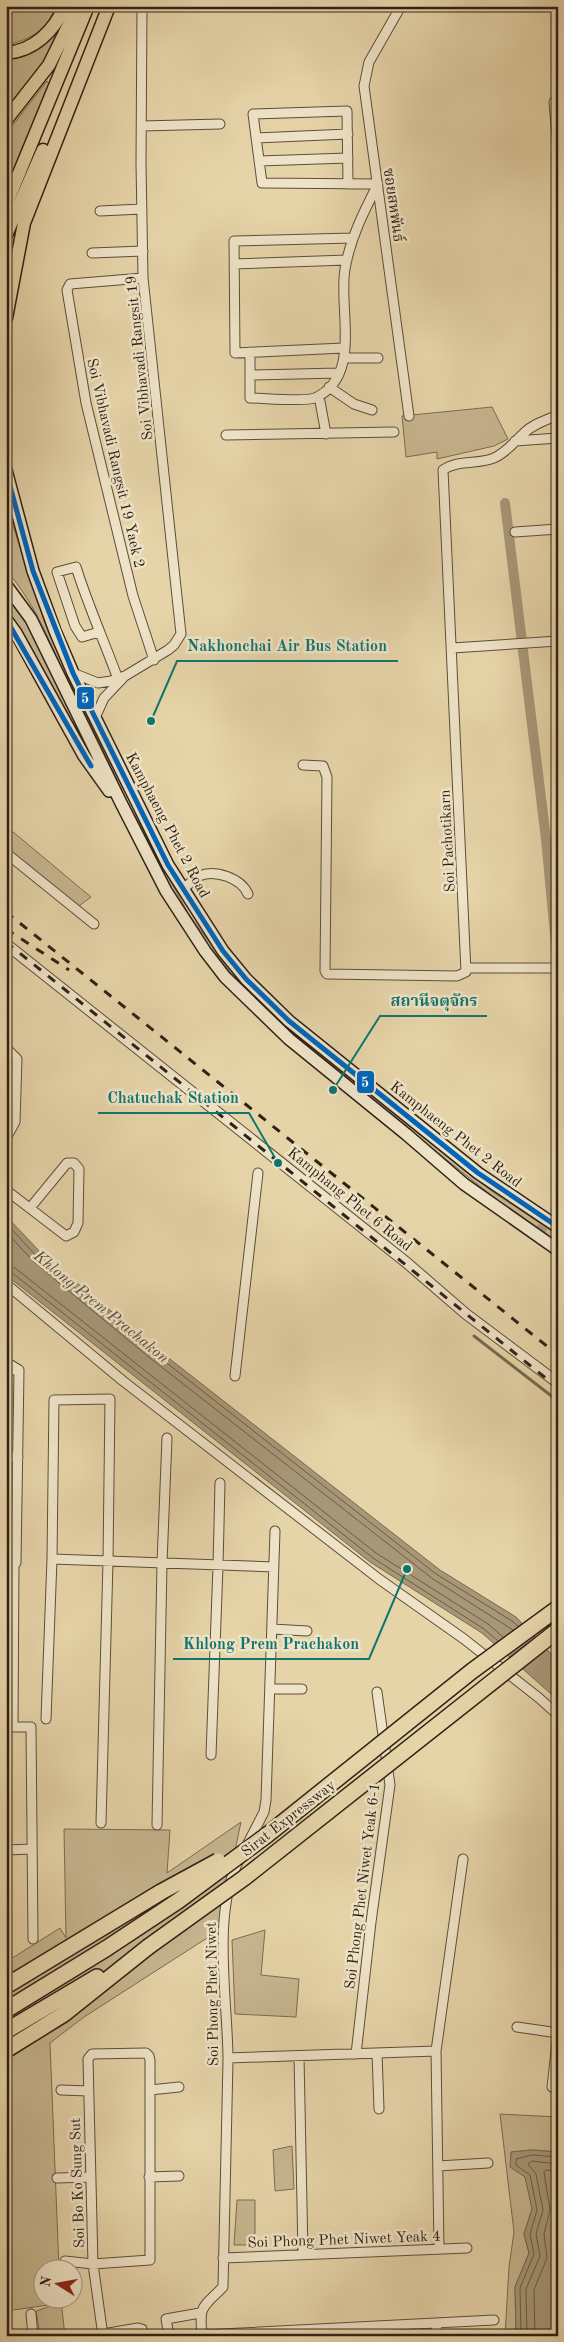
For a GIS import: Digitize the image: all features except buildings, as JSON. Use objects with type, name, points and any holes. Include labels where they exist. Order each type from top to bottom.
[{"type":"highway","name":"Sirat Expressway","points":[[6,2010],[162,1911],[267,1835],[472,1671],[558,1608]]},
{"type":"highway","name":"Sirat Expressway","points":[[6,2031],[148,1947],[244,1878],[558,1630]]},
{"type":"highway","points":[[6,1986],[161,1892],[267,1835]]},
{"type":"highway","points":[[6,2050],[64,2014],[148,1947]]},
{"type":"main road","points":[[6,53],[29,47],[40,40],[55,26],[65,6]]},
{"type":"main road","points":[[6,120],[49,65],[78,6]]},
{"type":"main road","points":[[6,205],[88,6]]},
{"type":"main road","points":[[6,318],[24,223],[108,6]]},
{"type":"main road","points":[[6,235],[99,12]]},
{"type":"main road","name":"Kamphaeng Phet 2 Road","points":[[6,470],[23,537],[43,601],[73,673],[168,864],[223,951],[246,979],[290,1021],[478,1172],[558,1227]]},
{"type":"main road","name":"Kamphaeng Phet 2 Road","points":[[6,585],[31,618],[120,803],[166,891],[205,951],[246,999],[289,1039],[464,1184],[558,1250]]},
{"type":"main road","points":[[8,622],[84,756],[107,789],[120,803]]},
{"type":"street","name":"Soi Vibhavadi Rangsit 19","points":[[73,673],[98,683],[121,677],[154,660],[174,645],[181,634],[143,278],[142,6]]},
{"type":"street","name":"ซอยสหพันธ์","points":[[401,6],[369,62],[364,86],[409,416]]},
{"type":"street","points":[[554,102],[558,148]]},
{"type":"street","points":[[250,352],[250,398],[312,399],[319,396],[329,387],[339,373],[344,358],[343,283],[347,260],[353,238],[378,184],[348,184],[262,183],[253,114],[348,111],[348,184]]},
{"type":"street","points":[[142,126],[220,124]]},
{"type":"street","points":[[256,138],[348,134]]},
{"type":"street","points":[[259,161],[348,158]]},
{"type":"street","points":[[100,210],[142,209]]},
{"type":"street","points":[[344,348],[235,353],[234,242],[353,238]]},
{"type":"street","points":[[92,253],[143,252]]},
{"type":"street","points":[[234,264],[347,260]]},
{"type":"street","name":"Soi Vibhavadi Rangsit 19 Yaek 2","points":[[143,278],[70,284],[67,290],[86,403],[133,596],[154,660]]},
{"type":"street","points":[[344,358],[378,358]]},
{"type":"street","points":[[250,375],[339,373]]},
{"type":"street","points":[[329,387],[354,404],[372,410]]},
{"type":"street","points":[[319,396],[326,434]]},
{"type":"street","name":"Soi Pachotikarn","points":[[466,968],[443,470],[448,466],[493,459],[505,452],[530,428],[558,415]]},
{"type":"street","points":[[226,435],[394,432]]},
{"type":"street","points":[[515,442],[558,438]]},
{"type":"street","points":[[515,532],[558,529]]},
{"type":"street","points":[[99,632],[82,637],[73,619],[57,572],[76,567],[99,632],[121,677]]},
{"type":"street","points":[[452,648],[558,641]]},
{"type":"street","name":"Soi Vibhavadi Rangsit 19","points":[[95,718],[104,698],[121,677]]},
{"type":"street","points":[[302,765],[322,766],[327,777],[325,936],[325,971],[327,974],[457,976],[466,972],[466,968],[556,968]]},
{"type":"street","points":[[6,853],[94,924]]},
{"type":"street","points":[[184,889],[198,876],[218,875],[234,879],[245,888],[248,894]]},
{"type":"street","name":"Kamphang Phet 6 Road","points":[[6,944],[407,1263],[466,1314],[558,1384]]},
{"type":"street","points":[[6,1048],[17,1059],[15,1122],[6,1138]]},
{"type":"street","points":[[6,1190],[66,1236],[74,1232],[78,1223],[79,1168],[74,1163],[67,1163],[30,1208]]},
{"type":"street","points":[[235,1376],[258,1173]]},
{"type":"street","points":[[6,1284],[123,1381],[379,1579],[464,1639],[558,1715]]},
{"type":"street","points":[[6,1362],[19,1370]]},
{"type":"street","points":[[6,1370],[19,1370]]},
{"type":"street","points":[[19,1370],[16,1563],[10,1563],[10,1727],[31,1727],[33,1939]]},
{"type":"street","points":[[46,1719],[52,1559],[54,1400],[110,1399],[101,1823]]},
{"type":"street","points":[[156,1825],[167,1438]]},
{"type":"street","points":[[6,1456],[18,1457]]},
{"type":"street","points":[[210,1755],[220,1482]]},
{"type":"street","name":"Soi Phong Phet Niwet","points":[[200,2313],[202,2307],[223,2287],[228,2058],[223,1920],[235,1867],[264,1812],[275,1531]]},
{"type":"street","points":[[52,1559],[274,1567]]},
{"type":"street","points":[[272,1629],[307,1631]]},
{"type":"street","points":[[270,1689],[302,1689]]},
{"type":"street","name":"Soi Phong Phet Niwet Yeak 6-1","points":[[356,2054],[371,1922],[390,1785],[377,1692]]},
{"type":"street","points":[[6,1850],[32,1849]]},
{"type":"street","points":[[439,2249],[436,2052],[463,1859]]},
{"type":"street","points":[[517,2027],[558,2033],[552,2087]]},
{"type":"street","points":[[228,2058],[436,2052]]},
{"type":"street","name":"Soi Bo Ko Sung Sut","points":[[103,2335],[93,2264],[88,2059],[92,2054],[146,2053],[150,2060],[150,2090]]},
{"type":"street","points":[[377,2054],[379,2109]]},
{"type":"street","points":[[299,2056],[303,2254]]},
{"type":"street","points":[[82,2263],[93,2264],[150,2260],[150,2090],[179,2087]]},
{"type":"street","points":[[61,2090],[88,2091]]},
{"type":"street","points":[[438,2166],[488,2163]]},
{"type":"street","points":[[149,2177],[179,2176]]},
{"type":"street","points":[[57,2178],[91,2177]]},
{"type":"street","name":"Soi Phong Phet Niwet Yeak 4","points":[[224,2258],[467,2248]]},
{"type":"street","points":[[168,2336],[166,2319],[200,2313],[202,2335],[339,2332],[494,2320]]},
{"type":"street","points":[[30,2314],[33,2336]]},
{"type":"street","points":[[436,2323],[437,2336]]},
{"type":"street","points":[[103,2335],[138,2328],[142,2330],[143,2336]]},
{"type":"shaded area","points":[[6,6],[55,6],[48,22],[36,33],[6,45]]},
{"type":"shaded area","points":[[70,6],[73,6],[33,82],[6,114],[6,59],[18,58],[29,54],[47,43],[60,26]]},
{"type":"shaded area","points":[[47,81],[50,85],[6,191],[6,134]]},
{"type":"shaded area","points":[[492,407],[508,439],[494,446],[437,459],[437,452],[406,457],[402,416]]},
{"type":"shaded area","points":[[6,504],[46,626],[69,679],[128,803],[188,913],[207,939],[242,984],[280,1020],[490,1190],[558,1235],[558,1242],[533,1227],[496,1199],[307,1046],[263,1007],[223,964],[205,941],[171,890],[141,836],[36,614],[27,598],[6,570]]},
{"type":"shaded area","points":[[6,591],[34,635],[88,750],[6,612]]},
{"type":"shaded area","points":[[6,826],[91,897],[79,906],[6,848]]},
{"type":"shaded area","points":[[241,1822],[218,1931],[84,2017],[50,2043],[59,2260],[32,2260],[32,2307],[6,2311],[6,1962],[60,1928],[66,1938],[64,1829],[170,1830],[167,1873]]},
{"type":"shaded area","points":[[265,1930],[261,1975],[299,1979],[296,2017],[235,2014],[232,1940]]},
{"type":"shaded area","points":[[500,2114],[558,2117],[558,2152],[532,2150],[511,2152],[526,2177],[532,2209],[524,2234],[529,2253],[515,2287],[516,2336],[505,2336],[509,2267],[514,2232]]},
{"type":"shaded area","points":[[292,2146],[294,2189],[275,2191],[273,2150]]},
{"type":"shaded area","points":[[237,2200],[255,2200],[255,2245],[234,2245]]},
{"type":"shaded area","points":[[62,2310],[65,2336],[40,2336],[36,2311]]},
{"type":"water","points":[[6,1216],[43,1255],[157,1349],[440,1570],[516,1617],[558,1661],[558,1700],[482,1633],[370,1562],[6,1275]]},
{"type":"water","points":[[532,2150],[558,2152],[558,2336],[516,2336],[515,2287],[529,2253],[524,2234],[532,2209],[525,2177],[510,2167],[511,2152]]},
{"type":"waterway","points":[[505,503],[546,839],[558,966]]},
{"type":"waterway","points":[[474,1336],[558,1401]]},
{"type":"railway","points":[[6,912],[558,1355]]},
{"type":"railway","points":[[6,929],[69,970]]},
{"type":"railway","points":[[6,942],[558,1388]]},
{"type":"transit line","name":"5","points":[[6,471],[33,571],[73,673],[168,865],[223,951],[246,979],[289,1021],[478,1173],[558,1227]]},
{"type":"transit line","name":"5","points":[[6,619],[91,766]]},
{"type":"place","name":"Nakhonchai Air Bus Station","points":[[151,721]]},
{"type":"place","name":"สถานีจตุจักร","points":[[333,1090]]},
{"type":"place","name":"Chatuchak Station","points":[[278,1163]]},
{"type":"place","name":"Khlong Prem Prachakon","points":[[407,1569]]}]
